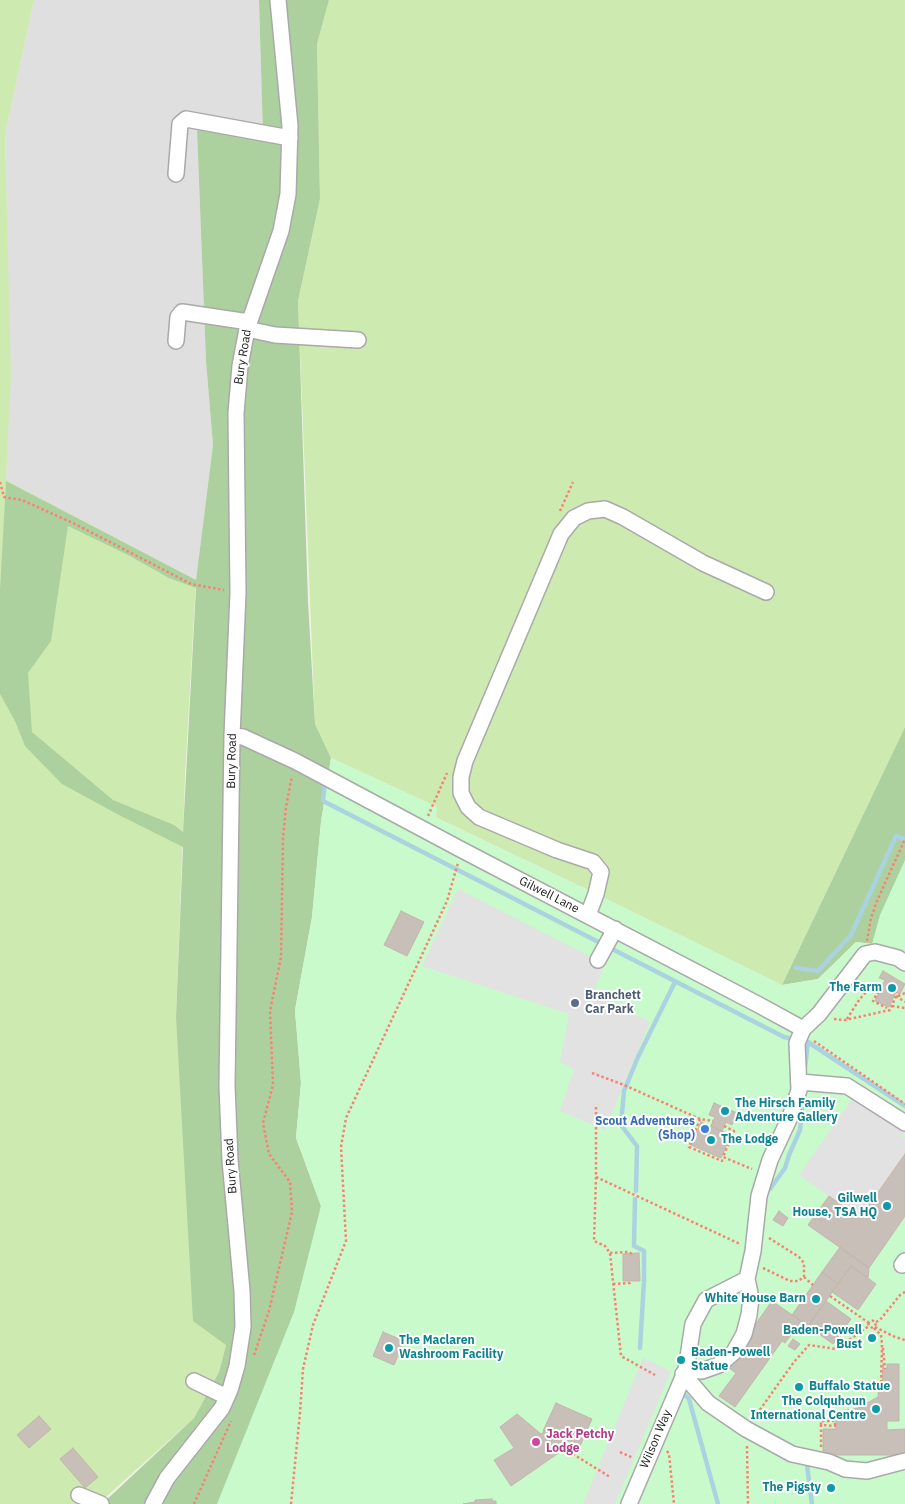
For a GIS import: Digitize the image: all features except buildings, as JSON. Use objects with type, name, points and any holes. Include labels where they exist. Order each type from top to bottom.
[{"type":"street","name":"Bury Road","points":[[153,1504],[168,1478],[212,1422],[227,1397],[238,1359],[244,1310],[230,1160],[228,1086],[232,736],[238,593],[236,414],[240,366],[248,325],[286,211],[290,138],[278,0]]},
{"type":"street","points":[[176,174],[180,124],[186,119],[290,138]]},
{"type":"street","points":[[176,341],[178,317],[182,312],[248,325],[275,335],[358,340]]},
{"type":"street","points":[[588,915],[596,894],[601,872],[593,862],[557,850],[479,816],[468,807],[460,793],[465,761],[561,534],[574,518],[588,510],[605,509],[623,516],[703,563],[766,592]]},
{"type":"street","name":"Gilwell Lane","points":[[232,736],[243,737],[296,761],[803,1029]]},
{"type":"street","points":[[598,960],[615,929]]},
{"type":"street","points":[[888,955],[904,947]]},
{"type":"street","points":[[685,1372],[702,1371],[719,1365],[734,1352],[744,1334],[752,1298],[747,1279],[752,1256],[758,1196],[770,1160],[804,1082],[797,1042],[803,1029],[818,1014],[865,954],[875,952],[898,958],[905,963]]},
{"type":"street","points":[[804,1082],[847,1086],[905,1124]]},
{"type":"street","name":"Wilson Way","points":[[629,1504],[685,1372],[693,1324],[706,1300],[747,1279]]},
{"type":"street","points":[[685,1372],[708,1403],[746,1428],[792,1454],[821,1460],[845,1469],[867,1471],[905,1461]]},
{"type":"street","points":[[194,1381],[227,1397]]},
{"type":"street","points":[[79,1495],[101,1504]]},
{"type":"path","points":[[0,482],[4,497],[22,500],[75,524],[191,584],[238,593]]},
{"type":"path","points":[[252,1360],[269,1311],[292,1212],[290,1182],[269,1154],[263,1123],[273,1085],[270,1011],[281,957],[283,837],[286,807],[296,761]]},
{"type":"path","points":[[865,954],[871,918],[905,839]]},
{"type":"path","points":[[291,1504],[300,1413],[302,1369],[313,1324],[346,1241],[341,1147],[346,1118],[447,900],[455,869]]},
{"type":"path","points":[[847,1019],[859,1000],[872,990],[878,992],[873,1002],[890,1008]]},
{"type":"path","points":[[890,1008],[896,992]]},
{"type":"path","points":[[896,996],[901,996],[905,993]]},
{"type":"path","points":[[896,996],[905,1002]]},
{"type":"path","points":[[818,1014],[826,1018],[847,1019],[890,1008],[905,1008]]},
{"type":"path","points":[[803,1029],[805,1035],[903,1103],[905,1099]]},
{"type":"path","points":[[592,1073],[700,1119],[713,1121]]},
{"type":"path","points":[[596,1107],[594,1240],[605,1246],[610,1253],[621,1356],[655,1375]]},
{"type":"path","points":[[700,1119],[689,1147],[722,1161],[734,1131],[724,1126]]},
{"type":"path","points":[[723,1157],[765,1175]]},
{"type":"path","points":[[596,1177],[638,1196],[752,1256],[782,1278],[798,1281],[804,1277]]},
{"type":"path","points":[[755,1229],[799,1257],[804,1263],[804,1277],[813,1285]]},
{"type":"path","points":[[610,1253],[629,1252],[632,1254]]},
{"type":"path","points":[[613,1284],[630,1283],[631,1281]]},
{"type":"path","points":[[748,1504],[746,1428],[794,1362],[809,1345],[836,1349],[872,1321],[880,1320],[900,1295],[905,1292]]},
{"type":"path","points":[[830,1296],[869,1325],[884,1333],[905,1340]]},
{"type":"path","points":[[876,1322],[875,1327],[881,1335],[882,1344],[881,1385]]},
{"type":"path","points":[[882,1344],[885,1353],[885,1369]]},
{"type":"path","points":[[194,1504],[232,1419]]},
{"type":"path","points":[[821,1460],[821,1425],[835,1425]]},
{"type":"path","points":[[654,1444],[669,1454],[674,1504]]},
{"type":"path","points":[[560,1446],[610,1477]]},
{"type":"shaded area","points":[[34,0],[259,0],[263,136],[197,130],[206,361],[213,445],[196,580],[6,481],[10,377],[5,135]]},
{"type":"shaded area","name":"Branchett Car Park","points":[[458,889],[605,964],[593,993],[650,1022],[605,1130],[560,1111],[574,1069],[560,1062],[569,1014],[422,966]]},
{"type":"shaded area","points":[[862,1085],[905,1115],[905,1133],[901,1136],[905,1139],[905,1154],[860,1218],[799,1175]]},
{"type":"shaded area","points":[[643,1358],[671,1371],[615,1504],[583,1504]]},
{"type":"green space","points":[[0,0],[34,0],[5,135],[11,375],[6,480],[196,580],[185,776],[176,1017],[226,1345],[219,1372],[194,1418],[98,1504],[0,1504]]},
{"type":"green space","points":[[259,0],[329,0],[317,44],[320,199],[298,301],[308,602],[315,724],[331,758],[321,822],[312,917],[295,1010],[301,1083],[296,1138],[321,1206],[275,1504],[102,1504],[194,1418],[219,1372],[226,1345],[193,1321],[176,1017],[183,847],[62,784],[25,746],[15,721],[0,694],[0,590],[6,481],[196,580],[213,445],[206,361],[197,130],[263,136]],"holes":[[[68,526],[128,555],[169,578],[196,588],[183,832],[174,825],[113,800],[32,732],[28,673],[51,641]]]},
{"type":"green space","points":[[329,0],[905,0],[905,727],[782,985],[435,817],[437,807],[331,758],[315,724],[298,301],[320,199],[317,44]]},
{"type":"green space","points":[[905,727],[905,912],[890,946],[856,942],[818,979],[782,985]]},
{"type":"green space","points":[[331,758],[437,807],[436,818],[782,985],[818,979],[856,942],[872,944],[880,915],[905,860],[905,1504],[217,1504],[294,1312],[321,1206],[296,1138],[301,1083],[295,1010],[312,917],[321,822]]},
{"type":"waterway","points":[[325,781],[323,800],[325,802],[784,1037],[808,1042],[905,1106]]},
{"type":"waterway","points":[[796,968],[818,971],[851,935],[896,836],[905,839]]},
{"type":"waterway","points":[[636,1191],[637,1146],[621,1125],[624,1091],[638,1057],[675,982]]},
{"type":"waterway","points":[[805,1068],[808,1042]]},
{"type":"waterway","points":[[770,1189],[785,1168],[800,1130],[803,1100]]},
{"type":"waterway","points":[[635,1199],[634,1246],[644,1251],[640,1348]]},
{"type":"waterway","points":[[681,1391],[689,1399],[718,1504]]},
{"type":"waterway","points":[[807,1465],[812,1504]]},
{"type":"place","name":"The Farm","points":[[892,988]]},
{"type":"place","name":"Branchett Car Park","points":[[575,1003]]},
{"type":"place","name":"The Hirsch Family Adventure Gallery","points":[[725,1111]]},
{"type":"place","name":"Scout Adventures (Shop)","points":[[705,1129]]},
{"type":"place","name":"The Lodge","points":[[711,1140]]},
{"type":"place","name":"Gilwell House, TSA HQ","points":[[887,1206]]},
{"type":"place","name":"White House Barn","points":[[816,1299]]},
{"type":"place","name":"Baden-Powell Bust","points":[[872,1338]]},
{"type":"place","name":"The Maclaren Washroom Facility","points":[[389,1348]]},
{"type":"place","name":"Baden-Powell Statue","points":[[681,1360]]},
{"type":"place","name":"Buffalo Statue","points":[[799,1387]]},
{"type":"place","name":"The Colquhoun International Centre","points":[[876,1409]]},
{"type":"place","name":"Jack Petchy Lodge","points":[[536,1442]]},
{"type":"place","name":"The Pigsty","points":[[831,1488]]}]
